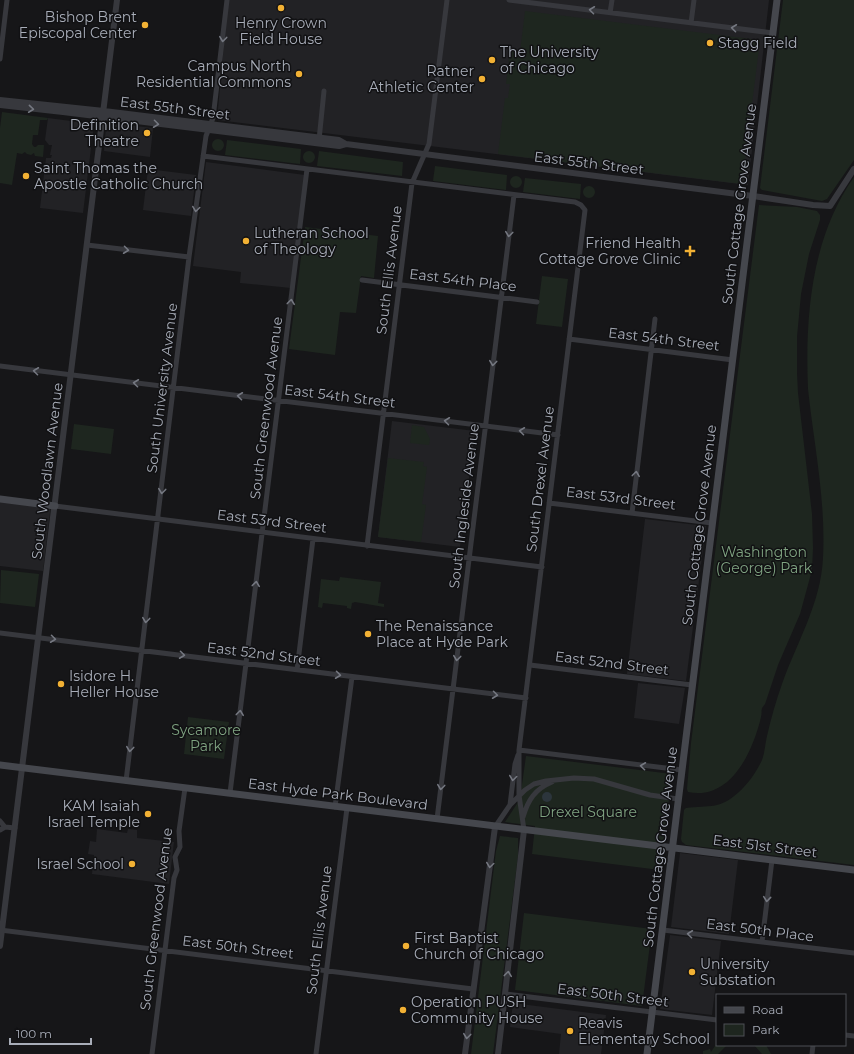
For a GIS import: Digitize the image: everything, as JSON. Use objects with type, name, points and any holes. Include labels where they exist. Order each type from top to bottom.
[{"type":"main road","name":"South Cottage Grove Avenue","points":[[647,1054],[777,0]]},
{"type":"main road","name":"East 53rd Street","points":[[0,499],[55,506]]},
{"type":"main road","name":"East Hyde Park Boulevard","points":[[0,765],[672,848]]},
{"type":"main road","name":"East 51st Street","points":[[672,848],[854,870]]},
{"type":"street","points":[[0,58],[7,0]]},
{"type":"street","name":"South Woodlawn Avenue","points":[[0,946],[117,0]]},
{"type":"street","name":"South University Avenue","points":[[126,781],[189,257],[203,156],[209,128],[213,118],[227,0]]},
{"type":"street","name":"South Ellis Avenue","points":[[367,546],[412,183],[429,144],[447,0]]},
{"type":"street","points":[[509,0],[773,33]]},
{"type":"street","points":[[610,13],[612,0]]},
{"type":"street","points":[[691,23],[694,0]]},
{"type":"street","points":[[319,141],[324,91]]},
{"type":"street","name":"East 55th Street","points":[[0,100],[319,141],[339,140],[346,144],[426,153],[813,205],[830,206],[854,169]]},
{"type":"street","name":"East 55th Street","points":[[0,105],[103,114]]},
{"type":"street","points":[[203,156],[514,195]]},
{"type":"street","name":"South Greenwood Avenue","points":[[230,793],[307,169]]},
{"type":"street","name":"South Drexel Avenue","points":[[514,195],[576,202],[585,210],[519,750],[519,795],[524,830]]},
{"type":"street","name":"South Ingleside Avenue","points":[[437,819],[514,195]]},
{"type":"street","points":[[87,245],[189,257]]},
{"type":"street","name":"East 54th Place","points":[[362,280],[537,302]]},
{"type":"street","points":[[632,513],[655,319]]},
{"type":"street","name":"East 54th Street","points":[[569,339],[733,360]]},
{"type":"street","name":"East 54th Street","points":[[0,366],[558,435]]},
{"type":"street","name":"East 53rd Street","points":[[549,503],[712,523]]},
{"type":"street","name":"East 53rd Street","points":[[55,506],[542,567]]},
{"type":"street","points":[[297,670],[313,539]]},
{"type":"street","name":"East 52nd Street","points":[[0,633],[526,698]]},
{"type":"street","name":"East 52nd Street","points":[[530,665],[692,685]]},
{"type":"street","points":[[335,807],[352,677]]},
{"type":"street","points":[[519,750],[682,770]]},
{"type":"street","name":"South Drexel Avenue","points":[[495,827],[510,806],[515,764],[519,750]]},
{"type":"street","points":[[510,806],[519,795],[534,784],[574,778],[594,779],[609,782],[645,794],[678,799]]},
{"type":"street","name":"South Drexel Avenue","points":[[523,818],[529,800],[537,791],[547,784],[555,781]]},
{"type":"street","name":"South Greenwood Avenue","points":[[152,1054],[164,950],[174,878],[177,870],[175,857],[180,847],[179,831],[185,788]]},
{"type":"street","name":"South Ellis Avenue","points":[[316,1054],[346,808]]},
{"type":"street","points":[[0,821],[5,827]]},
{"type":"street","points":[[0,830],[5,827],[15,828]]},
{"type":"street","points":[[465,1054],[495,827]]},
{"type":"street","points":[[498,1054],[524,830]]},
{"type":"street","points":[[762,942],[772,860]]},
{"type":"street","name":"East 50th Street","points":[[1,930],[473,989]]},
{"type":"street","name":"East 50th Place","points":[[663,930],[854,953]]},
{"type":"street","name":"East 50th Street","points":[[505,994],[716,1020]]},
{"type":"shaded area","name":"The University of Chicago","points":[[228,0],[769,0],[748,185],[217,120]]},
{"type":"shaded area","points":[[48,118],[94,124],[83,213],[40,208],[46,158],[51,158],[52,155],[50,155],[52,145],[49,145],[45,140]]},
{"type":"shaded area","points":[[109,123],[153,128],[150,157],[104,151],[106,126]]},
{"type":"shaded area","name":"Lutheran School of Theology","points":[[206,162],[305,175],[291,288],[240,283],[241,272],[193,266]]},
{"type":"shaded area","points":[[148,169],[196,175],[191,216],[143,210]]},
{"type":"shaded area","points":[[392,421],[475,431],[460,547],[378,537]]},
{"type":"shaded area","points":[[0,498],[51,504],[43,571],[0,566]]},
{"type":"shaded area","points":[[645,519],[706,526],[686,681],[627,674]]},
{"type":"shaded area","points":[[638,683],[685,688],[679,724],[634,718]]},
{"type":"shaded area","points":[[545,792],[549,792],[551,793],[551,801],[545,802],[542,799],[542,795]]},
{"type":"shaded area","name":"Israel School","points":[[97,829],[127,833],[128,829],[137,830],[137,838],[174,842],[169,884],[92,874],[94,855],[88,854],[90,841],[96,842]]},
{"type":"shaded area","points":[[680,853],[738,860],[729,934],[671,927]]},
{"type":"shaded area","name":"University Substation","points":[[670,935],[721,941],[712,1015],[660,1009]]},
{"type":"shaded area","name":"Reavis Elementary School","points":[[513,1003],[606,1015],[601,1054],[559,1054],[561,1034],[510,1027]]},
{"type":"green space","points":[[783,0],[854,0],[854,160],[827,199],[822,201],[762,190],[760,188]]},
{"type":"green space","points":[[525,11],[760,40],[742,184],[498,154],[505,98],[508,98],[510,84],[506,84],[510,51],[520,52]]},
{"type":"green space","points":[[2,112],[48,118],[47,120],[40,120],[38,135],[33,135],[32,144],[34,147],[44,145],[43,157],[35,156],[34,153],[31,155],[25,152],[22,154],[17,153],[12,185],[0,183],[0,128]]},
{"type":"green space","points":[[216,139],[220,139],[224,145],[220,151],[216,151],[212,147],[212,143]]},
{"type":"green space","points":[[227,140],[301,149],[300,164],[225,155]]},
{"type":"green space","points":[[307,151],[311,151],[315,157],[311,163],[307,163],[303,159],[303,155]]},
{"type":"green space","points":[[319,151],[403,162],[402,176],[317,166]]},
{"type":"green space","points":[[435,166],[507,175],[506,190],[433,181]]},
{"type":"green space","points":[[514,176],[518,176],[522,182],[518,188],[514,188],[510,184],[510,180]]},
{"type":"green space","name":"Washington (George) Park","points":[[854,177],[854,865],[686,845],[681,839],[684,810],[686,808],[714,806],[726,802],[746,785],[760,764],[780,690],[818,591],[823,558],[823,515],[808,389],[807,362],[810,306],[820,252],[828,226]]},
{"type":"green space","points":[[525,178],[581,184],[580,199],[523,192]]},
{"type":"green space","points":[[587,186],[591,186],[595,192],[591,198],[587,198],[583,194],[583,190]]},
{"type":"green space","name":"Washington (George) Park","points":[[759,205],[797,207],[817,211],[820,215],[820,220],[809,254],[801,294],[797,337],[798,393],[812,514],[812,570],[800,614],[778,665],[765,704],[762,708],[757,730],[746,758],[738,771],[728,781],[716,789],[703,793],[688,792],[691,743]]},
{"type":"green space","points":[[305,227],[378,236],[374,278],[361,276],[356,313],[340,312],[335,355],[289,349]]},
{"type":"green space","points":[[542,276],[568,279],[562,327],[536,324]]},
{"type":"green space","points":[[74,424],[114,429],[111,454],[71,449]]},
{"type":"green space","points":[[412,425],[424,427],[430,439],[429,445],[410,443]]},
{"type":"green space","points":[[388,458],[424,462],[423,466],[427,467],[422,504],[426,505],[421,542],[378,537]]},
{"type":"green space","points":[[1,570],[39,574],[35,607],[0,603]]},
{"type":"green space","points":[[340,577],[381,582],[378,603],[384,604],[384,607],[355,602],[352,603],[351,609],[347,608],[347,606],[323,603],[322,608],[318,607],[321,579],[339,581]]},
{"type":"green space","name":"Sycamore Park","points":[[188,717],[229,722],[224,759],[184,754]]},
{"type":"green space","name":"Drexel Square","points":[[526,756],[672,774],[660,870],[532,854],[535,826],[505,822],[520,799]]},
{"type":"green space","points":[[500,836],[518,838],[518,856],[493,1054],[471,1054],[496,851]]},
{"type":"green space","points":[[524,913],[652,929],[642,1006],[515,990]]},
{"type":"green space","points":[[716,1044],[716,1046],[726,1046],[718,1054],[703,1054],[703,1051],[710,1049],[711,1052]]},
{"type":"green space","points":[[755,1046],[767,1046],[771,1054],[762,1054]]},
{"type":"place","name":"Henry Crown Field House","points":[[281,8]]},
{"type":"place","name":"Bishop Brent Episcopal Center","points":[[145,25]]},
{"type":"place","name":"Stagg Field","points":[[710,43]]},
{"type":"place","name":"The University of Chicago","points":[[492,60]]},
{"type":"place","name":"Campus North Residential Commons","points":[[299,74]]},
{"type":"place","name":"Ratner Athletic Center","points":[[482,79]]},
{"type":"place","name":"Definition Theatre","points":[[147,133]]},
{"type":"place","name":"Saint Thomas the Apostle Catholic Church","points":[[26,176]]},
{"type":"place","name":"Lutheran School of Theology","points":[[246,241]]},
{"type":"place","name":"Friend Health Cottage Grove Clinic","points":[[690,251]]},
{"type":"place","name":"The Renaissance Place at Hyde Park","points":[[368,634]]},
{"type":"place","name":"Isidore H. Heller House","points":[[61,684]]},
{"type":"place","name":"KAM Isaiah Israel Temple","points":[[148,814]]},
{"type":"place","name":"Israel School","points":[[132,864]]},
{"type":"place","name":"First Baptist Church of Chicago","points":[[406,946]]},
{"type":"place","name":"University Substation","points":[[692,972]]},
{"type":"place","name":"Operation PUSH Community House","points":[[403,1010]]},
{"type":"place","name":"Reavis Elementary School","points":[[570,1031]]}]
